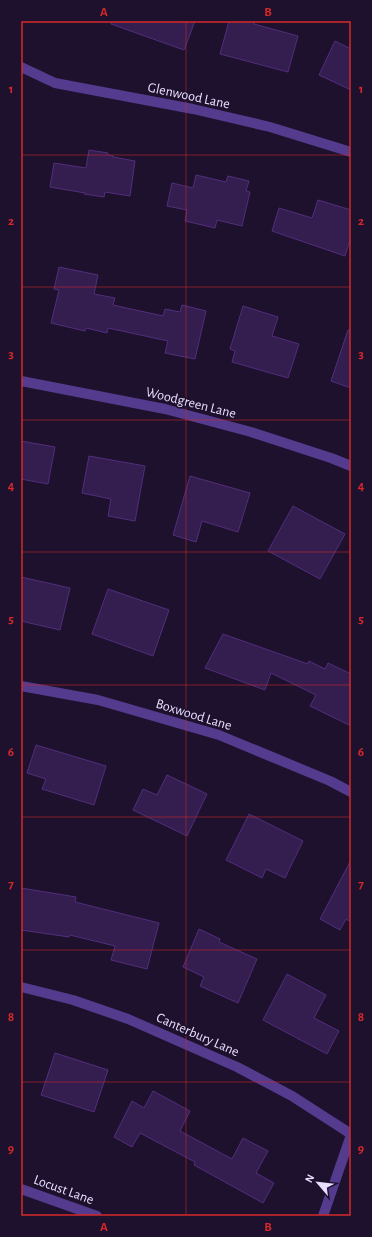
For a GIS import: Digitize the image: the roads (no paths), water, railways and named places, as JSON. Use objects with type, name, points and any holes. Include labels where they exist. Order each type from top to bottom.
[{"type":"street","name":"Glenwood Lane","points":[[21,67],[55,83],[193,109],[270,127],[351,152]]},
{"type":"street","name":"Woodgreen Lane","points":[[21,381],[165,409],[251,432],[351,466]]},
{"type":"street","name":"Boxwood Lane","points":[[21,686],[98,700],[219,735],[330,781],[351,792]]},
{"type":"street","name":"Canterbury Lane","points":[[21,987],[72,1000],[128,1019],[230,1064],[292,1096],[351,1134]]},
{"type":"street","points":[[323,1216],[351,1134]]},
{"type":"street","name":"Locust Lane","points":[[21,1188],[97,1216]]}]
